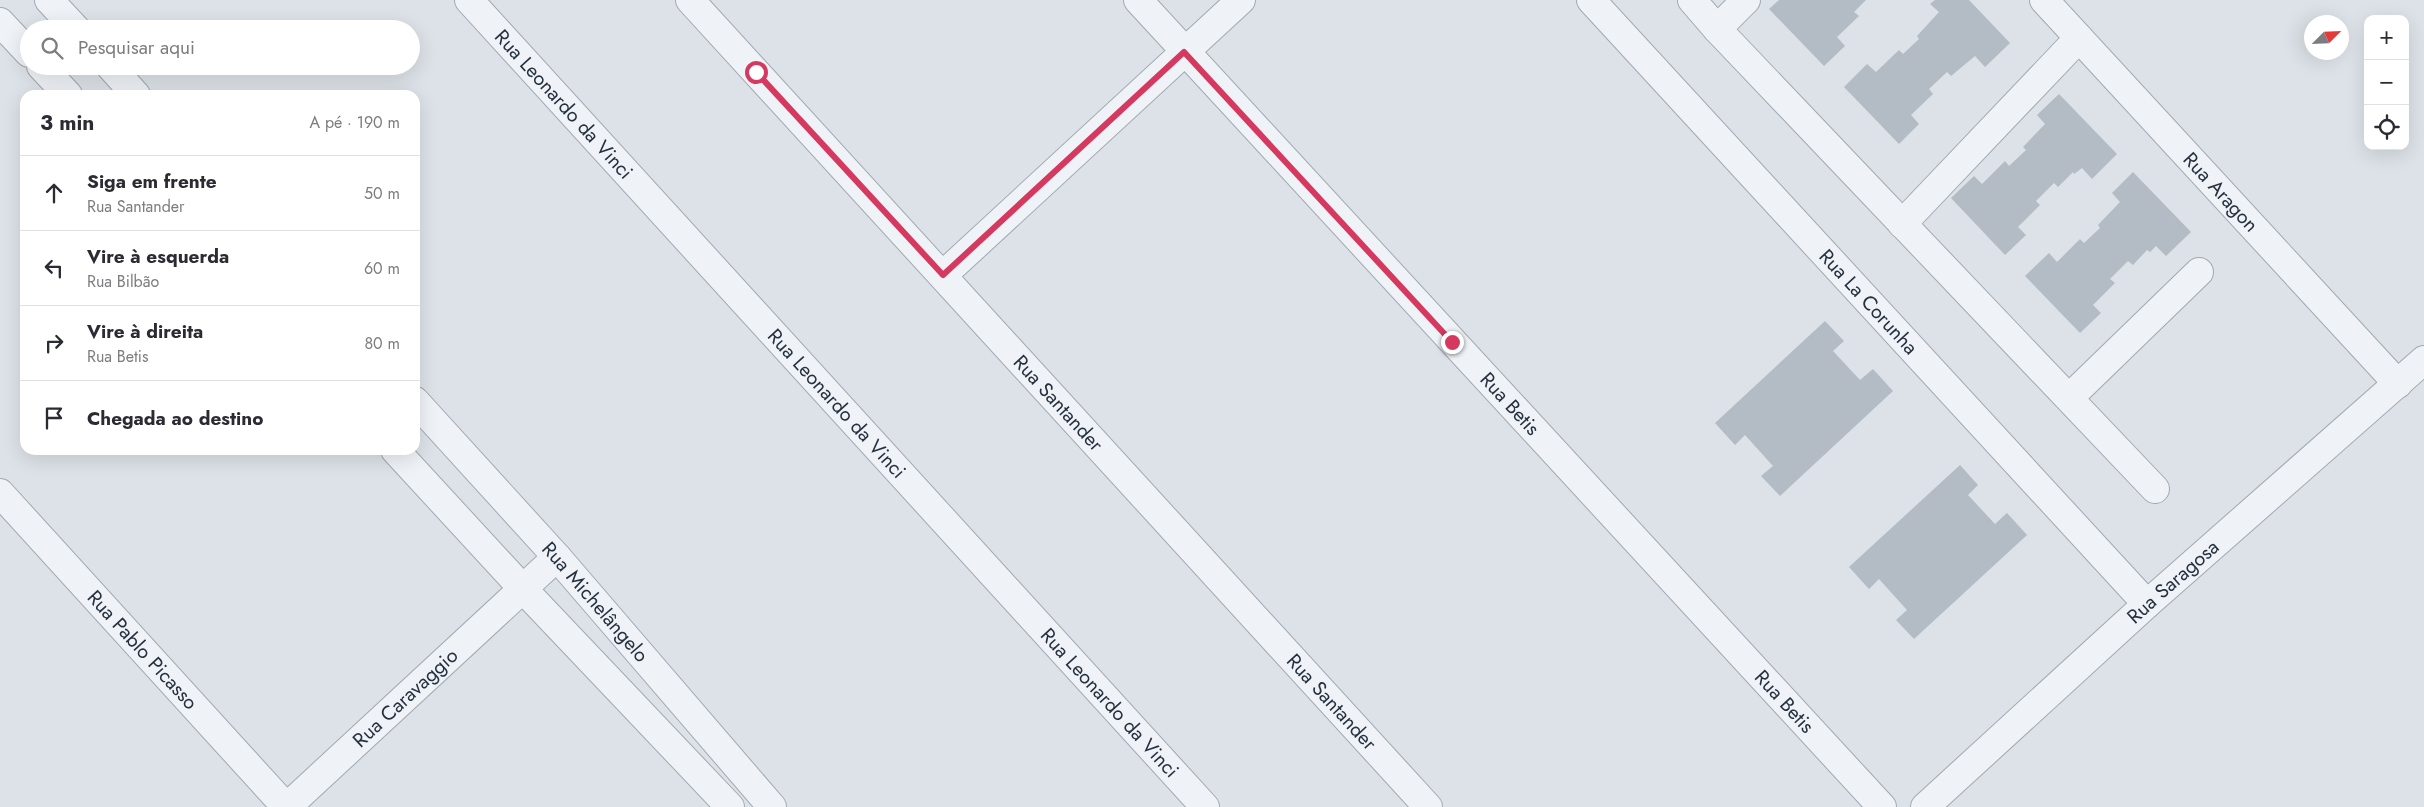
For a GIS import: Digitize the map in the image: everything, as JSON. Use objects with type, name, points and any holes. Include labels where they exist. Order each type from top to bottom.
[{"type":"street","points":[[49,0],[68,20]]},
{"type":"street","name":"Rua Leonardo da Vinci","points":[[468,0],[1204,807]]},
{"type":"street","name":"Rua Santander","points":[[690,0],[1428,807]]},
{"type":"street","name":"Rua Betis","points":[[1138,0],[1882,807]]},
{"type":"street","points":[[943,275],[1241,0]]},
{"type":"street","name":"Rua La Corunha","points":[[1590,0],[2147,604]]},
{"type":"street","points":[[1692,0],[1717,29],[2155,489]]},
{"type":"street","points":[[1717,29],[1746,0]]},
{"type":"street","name":"Rua Aragon","points":[[2044,0],[2398,384]]},
{"type":"street","points":[[0,22],[20,43]]},
{"type":"street","points":[[1902,224],[2079,38]]},
{"type":"street","points":[[49,75],[63,90]]},
{"type":"street","points":[[118,75],[132,90]]},
{"type":"street","points":[[2069,398],[2199,272]]},
{"type":"street","name":"Rua Saragosa","points":[[1925,807],[2147,604],[2424,360]]},
{"type":"street","name":"Rua Michelângelo","points":[[420,406],[557,557],[772,807]]},
{"type":"street","points":[[400,455],[523,589],[730,807]]},
{"type":"street","name":"Rua Pablo Picasso","points":[[0,493],[287,807]]},
{"type":"street","name":"Rua Caravaggio","points":[[287,807],[557,557]]},
{"type":"building","points":[[1779,0],[1866,0],[1854,12],[1859,16],[1837,37],[1845,46],[1824,66],[1769,9]]},
{"type":"building","points":[[1935,0],[1969,0],[2010,43],[1985,67],[1975,56],[1951,76],[1947,72],[1929,89],[1933,94],[1911,115],[1919,124],[1899,144],[1844,87],[1867,64],[1876,72],[1899,50],[1903,54],[1919,39],[1917,36],[1939,12],[1930,4]]},
{"type":"building","points":[[2059,94],[2117,154],[2092,179],[2082,168],[2074,174],[2073,172],[2058,187],[2054,183],[2036,201],[2040,205],[2018,227],[2026,235],[2005,255],[1951,198],[1974,176],[1982,184],[2005,161],[2009,166],[2026,150],[2023,147],[2045,124],[2037,115]]},
{"type":"building","points":[[2133,172],[2191,232],[2166,256],[2156,246],[2150,252],[2147,250],[2133,265],[2128,261],[2110,279],[2115,283],[2093,305],[2101,313],[2080,333],[2025,276],[2049,253],[2057,262],[2080,239],[2084,243],[2100,228],[2098,225],[2120,202],[2112,193]]},
{"type":"building","points":[[1825,321],[1844,341],[1833,351],[1860,380],[1873,369],[1893,391],[1780,496],[1761,476],[1773,466],[1745,435],[1735,445],[1715,423]]},
{"type":"building","points":[[1960,465],[1978,485],[1968,495],[1995,524],[2007,513],[2027,535],[1914,639],[1896,620],[1907,610],[1879,579],[1869,589],[1849,567]]},
{"type":"route","points":[[756,72],[943,275],[1184,52],[1452,342]]}]
